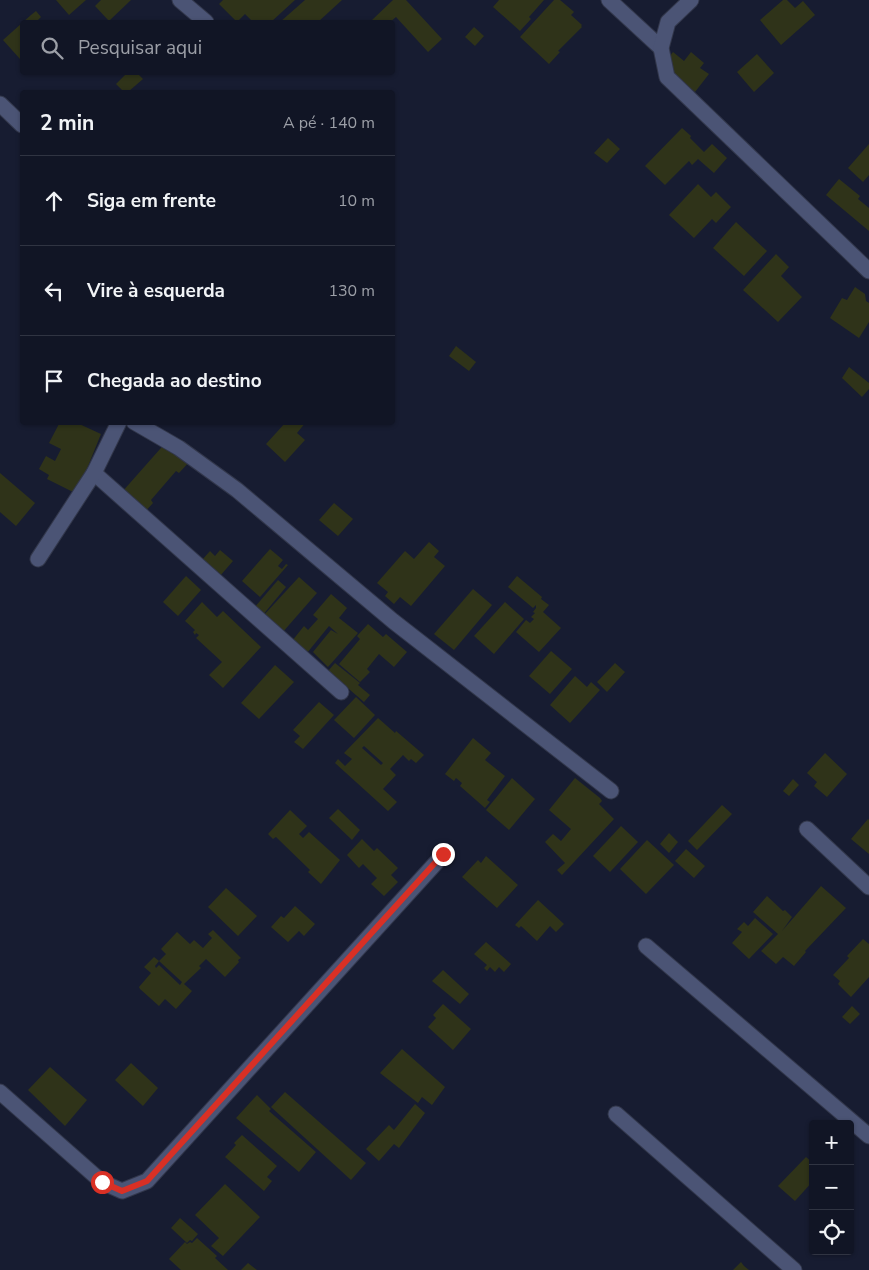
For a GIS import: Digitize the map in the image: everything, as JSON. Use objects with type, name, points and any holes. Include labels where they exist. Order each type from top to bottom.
[{"type":"street","points":[[180,0],[204,20]]},
{"type":"street","points":[[609,0],[661,48]]},
{"type":"street","points":[[690,0],[668,22],[661,48],[667,77],[869,271]]},
{"type":"street","points":[[0,104],[20,123]]},
{"type":"street","points":[[38,559],[94,473],[118,425]]},
{"type":"street","points":[[139,425],[179,448],[237,490],[393,621],[611,792]]},
{"type":"street","points":[[94,473],[341,692]]},
{"type":"street","points":[[807,829],[869,886]]},
{"type":"street","points":[[0,1092],[102,1182],[122,1191],[147,1181],[443,854]]},
{"type":"street","points":[[646,946],[869,1136]]},
{"type":"street","points":[[616,1114],[794,1270]]},
{"type":"building","points":[[56,0],[86,0],[69,15]]},
{"type":"building","points":[[101,0],[131,0],[110,20],[95,6]]},
{"type":"building","points":[[223,0],[295,0],[273,20],[251,20],[245,14],[239,20],[235,20],[219,4]]},
{"type":"building","points":[[305,0],[342,0],[320,20],[282,20]]},
{"type":"building","points":[[393,0],[406,0],[442,39],[428,52],[396,17],[392,20],[372,20]]},
{"type":"building","points":[[499,0],[544,0],[520,31],[493,7]]},
{"type":"building","points":[[554,0],[560,0],[573,11],[571,15],[582,27],[558,51],[560,52],[549,64],[520,37]]},
{"type":"building","points":[[783,0],[787,0],[795,8],[803,1],[815,15],[781,45],[760,20]]},
{"type":"building","points":[[36,11],[41,17],[38,20],[25,20]]},
{"type":"building","points":[[20,25],[20,59],[3,40]]},
{"type":"building","points":[[474,27],[484,36],[475,46],[465,37]]},
{"type":"building","points":[[673,52],[684,61],[691,52],[704,63],[700,68],[709,74],[695,92],[662,66]]},
{"type":"building","points":[[757,54],[774,73],[754,92],[737,72]]},
{"type":"building","points":[[125,75],[139,75],[143,79],[130,90],[122,90],[116,84]]},
{"type":"building","points":[[682,128],[704,152],[712,144],[727,158],[714,173],[698,159],[692,165],[689,161],[665,185],[645,166]]},
{"type":"building","points":[[608,138],[620,149],[607,163],[594,153]]},
{"type":"building","points":[[869,144],[869,175],[863,182],[848,168]]},
{"type":"building","points":[[839,179],[860,196],[858,199],[869,208],[869,231],[826,195]]},
{"type":"building","points":[[698,184],[711,197],[716,192],[731,207],[716,223],[712,219],[694,238],[669,215]]},
{"type":"building","points":[[736,222],[767,251],[744,276],[713,248]]},
{"type":"building","points":[[776,254],[789,267],[781,276],[802,297],[778,322],[743,290]]},
{"type":"building","points":[[855,287],[865,294],[866,301],[869,303],[869,322],[859,338],[830,318],[842,298],[847,300]]},
{"type":"building","points":[[456,346],[476,362],[469,371],[449,356]]},
{"type":"building","points":[[849,367],[869,383],[869,389],[862,397],[842,378]]},
{"type":"building","points":[[58,425],[82,425],[101,434],[75,493],[47,479],[49,475],[39,469],[46,456],[55,461],[61,449],[49,443]]},
{"type":"building","points":[[283,425],[304,425],[297,433],[305,440],[285,462],[266,444]]},
{"type":"building","points":[[168,440],[191,460],[179,473],[176,471],[151,500],[153,503],[144,513],[122,492]]},
{"type":"building","points":[[0,473],[35,503],[16,526],[0,512]]},
{"type":"building","points":[[334,503],[353,519],[338,536],[319,520]]},
{"type":"building","points":[[429,542],[439,551],[434,557],[445,566],[411,606],[400,597],[394,604],[385,596],[388,592],[377,583],[405,551],[414,559]]},
{"type":"building","points":[[270,549],[283,560],[278,566],[282,569],[286,564],[288,565],[260,597],[242,581]]},
{"type":"building","points":[[220,550],[233,561],[220,576],[202,560],[210,551],[215,556]]},
{"type":"building","points":[[186,576],[201,590],[178,616],[163,602]]},
{"type":"building","points":[[517,576],[549,605],[543,612],[561,628],[539,652],[516,632],[526,620],[530,623],[534,619],[531,617],[535,613],[533,612],[536,608],[536,605],[533,608],[508,587]]},
{"type":"building","points":[[299,577],[317,593],[282,633],[263,616]]},
{"type":"building","points":[[278,580],[286,587],[262,616],[254,608]]},
{"type":"building","points":[[473,589],[492,605],[454,650],[434,634]]},
{"type":"building","points":[[331,594],[347,608],[339,618],[358,633],[328,667],[313,652],[331,630],[338,634],[329,626],[307,653],[292,641],[304,626],[308,630],[318,619],[313,615]]},
{"type":"building","points":[[202,602],[217,617],[223,611],[261,647],[223,688],[209,675],[222,662],[196,638],[199,635],[196,633],[195,635],[193,632],[195,630],[185,621]]},
{"type":"building","points":[[505,602],[524,619],[494,654],[474,636]]},
{"type":"building","points":[[368,624],[383,637],[386,634],[407,652],[394,667],[379,654],[367,669],[370,672],[360,682],[339,664],[360,639],[357,636]]},
{"type":"building","points":[[551,651],[572,669],[550,694],[529,676]]},
{"type":"building","points":[[335,663],[360,683],[358,685],[370,695],[364,702],[328,671]]},
{"type":"building","points":[[615,663],[625,672],[607,692],[597,682]]},
{"type":"building","points":[[275,665],[294,682],[259,719],[241,703]]},
{"type":"building","points":[[575,676],[587,687],[591,682],[600,690],[570,723],[550,705]]},
{"type":"building","points":[[356,697],[375,715],[354,738],[334,720]]},
{"type":"building","points":[[319,702],[334,715],[303,749],[294,742],[300,736],[293,730]]},
{"type":"building","points":[[378,718],[424,755],[416,763],[411,759],[409,761],[403,755],[390,769],[396,775],[383,789],[397,802],[388,811],[335,763],[338,759],[345,766],[352,759],[344,753]],"holes":[[[364,746],[383,763],[381,765],[362,748]]]},
{"type":"building","points":[[473,738],[491,753],[485,760],[505,776],[487,800],[490,802],[485,808],[460,786],[462,783],[456,778],[454,781],[445,774]]},
{"type":"building","points":[[825,753],[847,774],[827,797],[814,786],[817,782],[807,773]]},
{"type":"building","points":[[512,778],[535,799],[509,830],[486,810]]},
{"type":"building","points":[[575,778],[600,798],[602,801],[599,804],[614,819],[562,875],[557,870],[565,863],[545,842],[553,834],[561,841],[571,829],[549,810]]},
{"type":"building","points":[[793,779],[799,785],[789,796],[783,791]]},
{"type":"building","points":[[722,805],[732,814],[697,850],[688,841]]},
{"type":"building","points":[[338,809],[360,830],[352,840],[329,818]]},
{"type":"building","points":[[290,810],[307,826],[299,834],[303,838],[309,832],[340,860],[321,884],[308,872],[310,870],[276,837],[273,839],[268,834]]},
{"type":"building","points":[[869,820],[869,854],[851,839]]},
{"type":"building","points":[[621,826],[638,842],[610,872],[593,856]]},
{"type":"building","points":[[669,833],[678,842],[669,853],[660,844]]},
{"type":"building","points":[[362,839],[374,851],[377,848],[398,868],[391,875],[398,882],[384,896],[371,884],[377,878],[363,864],[359,868],[347,855]]},
{"type":"building","points":[[647,840],[674,865],[646,894],[620,869]]},
{"type":"building","points":[[686,849],[705,866],[694,878],[675,861]]},
{"type":"building","points":[[486,856],[518,885],[497,908],[462,877],[478,860],[481,863]]},
{"type":"building","points":[[821,886],[846,908],[805,951],[794,966],[783,957],[776,964],[761,951],[778,934],[753,912],[767,896],[792,917],[782,931]]},
{"type":"building","points":[[226,888],[257,916],[238,936],[208,907]]},
{"type":"building","points":[[538,900],[564,924],[556,932],[550,926],[537,941],[521,926],[519,928],[515,925]]},
{"type":"building","points":[[295,906],[315,924],[304,936],[299,931],[288,942],[271,927],[281,916],[284,918]]},
{"type":"building","points":[[755,918],[773,934],[749,959],[732,943],[742,932],[737,929],[744,922],[748,926]]},
{"type":"building","points":[[213,930],[241,958],[225,977],[206,959],[199,966],[201,968],[184,984],[192,991],[176,1009],[165,999],[159,1006],[139,987],[151,973],[144,967],[154,957],[159,961],[166,954],[161,949],[177,932],[190,944],[194,940],[203,948],[212,938],[208,934]],"holes":[[[159,961],[182,982],[180,985],[159,965],[156,968],[155,966]]]},
{"type":"building","points":[[863,939],[869,944],[869,977],[851,997],[838,984],[840,981],[833,975]]},
{"type":"building","points":[[486,942],[511,964],[504,972],[499,967],[495,972],[490,967],[487,971],[484,968],[487,965],[474,954]]},
{"type":"building","points":[[443,970],[469,994],[460,1004],[432,981]]},
{"type":"building","points":[[443,1004],[471,1029],[453,1050],[428,1027],[436,1018],[433,1015]]},
{"type":"building","points":[[852,1006],[860,1014],[850,1024],[842,1017]]},
{"type":"building","points":[[402,1049],[445,1087],[432,1105],[422,1097],[418,1103],[380,1073]]},
{"type":"building","points":[[131,1063],[158,1088],[143,1106],[115,1080]]},
{"type":"building","points":[[50,1067],[87,1100],[65,1126],[28,1090]]},
{"type":"building","points":[[285,1092],[366,1163],[351,1180],[271,1107]]},
{"type":"building","points":[[257,1095],[271,1109],[269,1111],[316,1152],[299,1172],[236,1118]]},
{"type":"building","points":[[415,1104],[425,1113],[399,1148],[394,1144],[379,1161],[366,1149],[389,1125],[394,1130]]},
{"type":"building","points":[[242,1135],[277,1166],[267,1177],[272,1181],[264,1191],[225,1157]]},
{"type":"building","points":[[806,1157],[809,1160],[809,1185],[795,1201],[778,1186]]},
{"type":"building","points":[[225,1184],[260,1217],[223,1256],[211,1246],[219,1238],[195,1215]]},
{"type":"building","points":[[180,1218],[198,1234],[192,1241],[190,1240],[187,1243],[171,1228]]},
{"type":"building","points":[[197,1238],[217,1256],[215,1258],[228,1270],[181,1270],[169,1259],[185,1242],[187,1244],[192,1243]]},
{"type":"building","points":[[741,1262],[749,1270],[733,1270]]},
{"type":"building","points":[[248,1263],[257,1270],[241,1270]]},
{"type":"route","points":[[102,1182],[122,1191],[147,1181],[443,854]]}]
